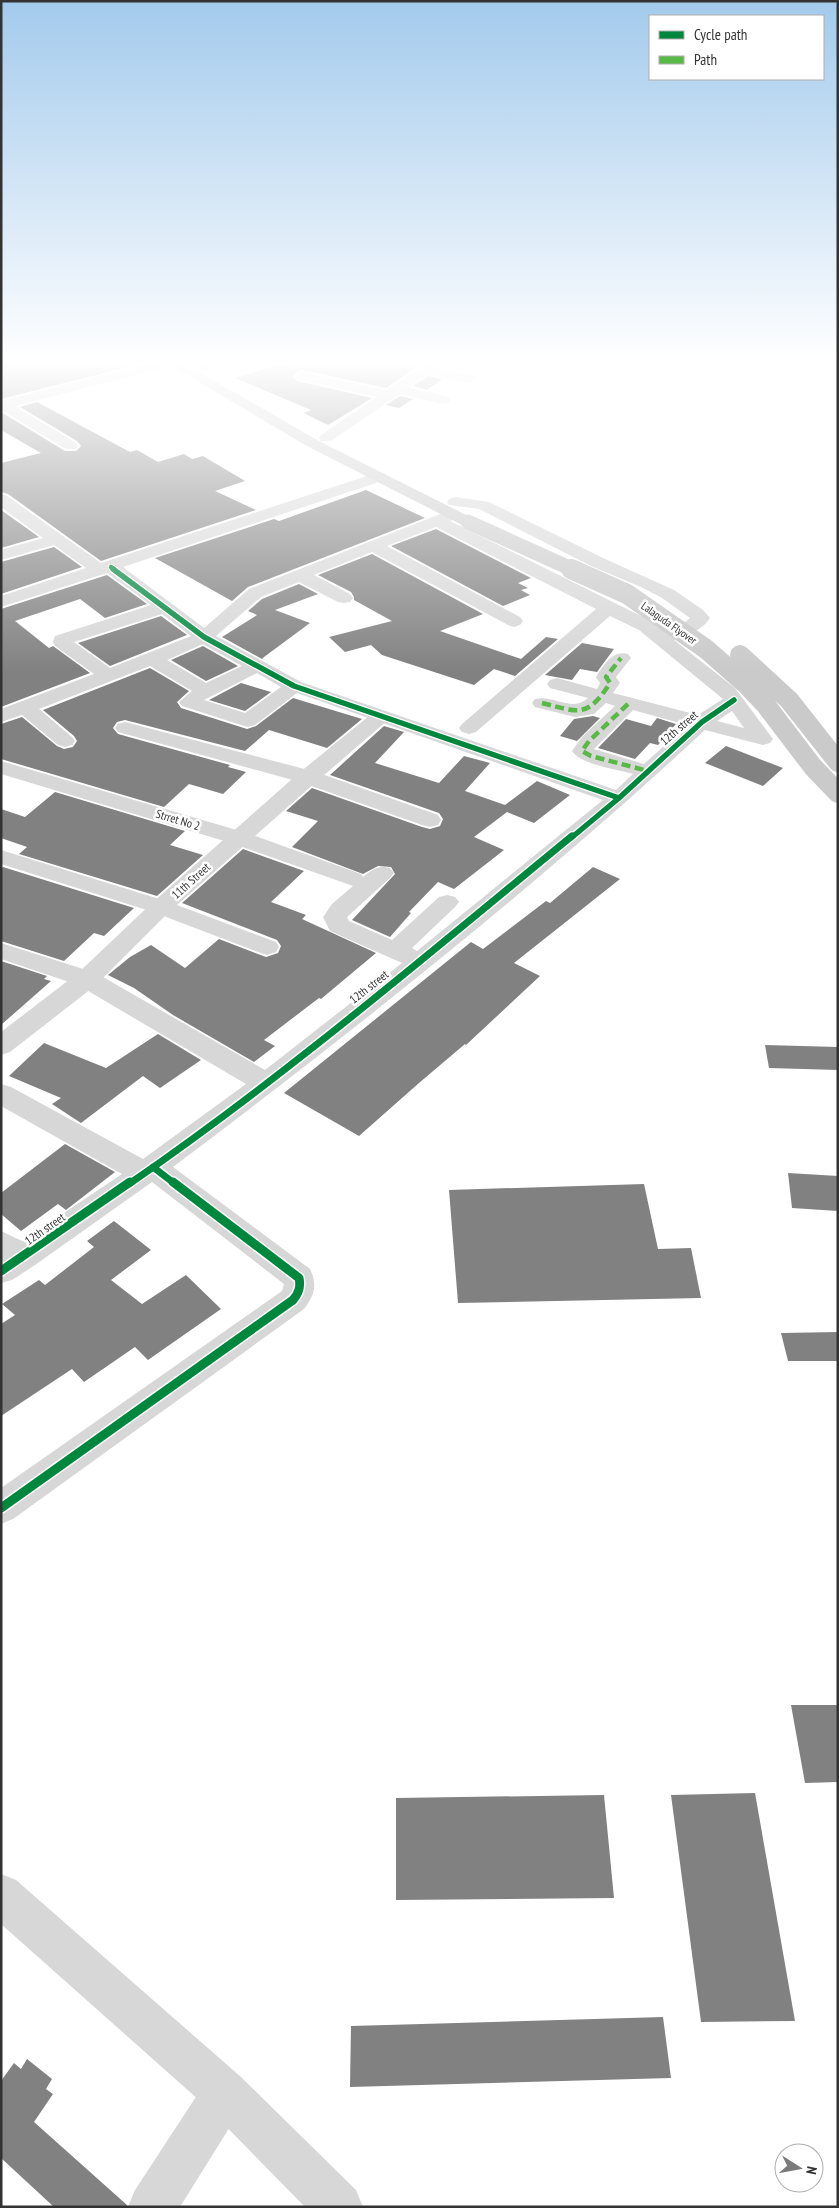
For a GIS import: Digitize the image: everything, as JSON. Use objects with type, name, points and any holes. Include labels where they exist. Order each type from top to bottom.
[{"type":"main road","points":[[355,465],[460,515]]},
{"type":"main road","points":[[373,465],[460,515]]},
{"type":"main road","name":"Lalaguda Flyover","points":[[460,515],[645,589],[693,619],[728,645],[777,688],[789,700],[838,762]]},
{"type":"main road","name":"Lalaguda Flyover","points":[[460,515],[627,594],[706,649],[765,704],[813,768],[838,793]]},
{"type":"street","points":[[1,602],[379,477]]},
{"type":"street","points":[[1,499],[57,539],[164,607],[204,637],[294,686],[610,794]]},
{"type":"street","points":[[10,708],[152,659],[204,637],[255,594],[373,546],[483,505],[550,539],[661,590],[700,618],[692,626],[662,638]]},
{"type":"street","points":[[1,518],[20,513]]},
{"type":"street","points":[[460,515],[608,608],[646,626],[728,692],[763,739],[557,684]]},
{"type":"street","points":[[1,555],[57,539]]},
{"type":"street","points":[[373,546],[514,622]]},
{"type":"street","points":[[300,575],[344,598]]},
{"type":"street","points":[[108,675],[62,642],[62,640],[164,607]]},
{"type":"street","points":[[469,728],[608,608]]},
{"type":"street","points":[[542,703],[584,712],[601,697],[610,683],[606,677],[621,658]]},
{"type":"street","points":[[152,659],[205,691]]},
{"type":"street","points":[[257,666],[205,691],[189,702],[248,721],[294,686]]},
{"type":"street","name":"12th street","points":[[9,1257],[149,1170],[266,1083],[420,961],[503,878],[610,794],[648,771],[702,722],[734,700]]},
{"type":"street","points":[[628,704],[589,741],[582,751],[591,756],[648,771]]},
{"type":"street","points":[[10,708],[65,741]]},
{"type":"street","name":"11th Street","points":[[1,1046],[87,979],[161,907],[308,777],[381,716]]},
{"type":"street","points":[[125,728],[308,777],[430,820]]},
{"type":"street","name":"Strret No 2","points":[[1,767],[239,838],[352,879]]},
{"type":"street","points":[[1,857],[161,907],[268,947]]},
{"type":"street","points":[[382,873],[340,909],[335,917],[339,926],[420,961]]},
{"type":"street","points":[[396,950],[448,902]]},
{"type":"street","points":[[1,951],[87,979],[266,1083]]},
{"type":"street","points":[[1,1094],[149,1170],[299,1278],[301,1286],[299,1293],[293,1300],[1,1508]]},
{"type":"street","points":[[1,1895],[224,2093],[339,2207]]},
{"type":"street","points":[[152,2207],[224,2093]]},
{"type":"building","points":[[1,465],[218,465],[245,481],[215,491],[256,510],[101,561],[8,494],[1,492]]},
{"type":"building","points":[[366,490],[425,518],[248,587],[232,601],[155,558],[274,519],[279,521]]},
{"type":"building","points":[[1,510],[39,537],[1,548]]},
{"type":"building","points":[[436,529],[531,578],[518,583],[528,588],[521,590],[530,595],[503,606],[391,546]]},
{"type":"building","points":[[54,547],[82,567],[1,594],[1,562]]},
{"type":"building","points":[[372,554],[483,614],[440,631],[521,659],[546,637],[558,639],[515,676],[494,669],[474,685],[382,655],[371,645],[345,652],[329,637],[392,621],[354,600],[351,592],[318,575]]},
{"type":"building","points":[[107,575],[147,604],[105,618],[80,599],[15,621],[49,648],[53,646],[90,673],[1,707],[1,609]]},
{"type":"building","points":[[299,584],[318,594],[275,610],[310,623],[262,659],[222,637],[257,615],[248,611],[262,599]]},
{"type":"building","points":[[161,616],[187,635],[110,666],[78,643]]},
{"type":"building","points":[[582,643],[614,649],[597,672],[580,669],[572,680],[545,675]]},
{"type":"building","points":[[203,646],[238,666],[206,681],[171,660]]},
{"type":"building","points":[[150,668],[189,691],[177,702],[181,708],[247,729],[256,726],[293,698],[362,719],[327,748],[269,730],[245,751],[125,720],[117,722],[113,728],[118,734],[230,765],[228,767],[246,772],[223,794],[189,784],[164,807],[1,759],[1,724],[22,717],[57,746],[64,749],[73,747],[77,741],[74,736],[43,710]]},
{"type":"building","points":[[241,683],[271,692],[245,711],[209,700]]},
{"type":"building","points":[[593,716],[600,718],[577,741],[560,736],[574,719]]},
{"type":"building","points":[[657,718],[676,724],[658,745],[650,743],[635,759],[598,748],[626,719],[651,726]]},
{"type":"building","points":[[384,726],[404,732],[375,763],[439,783],[464,756],[490,763],[465,791],[505,805],[537,781],[570,795],[534,823],[507,812],[474,837],[504,850],[454,889],[438,882],[409,912],[411,913],[390,937],[352,920],[395,874],[391,867],[378,866],[363,874],[292,847],[318,821],[286,811],[312,788],[422,827],[430,829],[440,826],[443,819],[439,813],[330,775]]},
{"type":"building","points":[[726,746],[783,768],[763,786],[705,763]]},
{"type":"building","points":[[55,792],[185,831],[170,845],[203,855],[157,896],[19,854],[27,847],[1,838],[1,809],[25,817]]},
{"type":"building","points":[[243,849],[304,871],[271,902],[306,915],[302,919],[376,953],[321,999],[319,998],[264,1040],[275,1046],[254,1062],[173,1015],[134,988],[108,975],[130,957],[151,945],[185,968],[219,939],[266,957],[278,953],[281,946],[277,940],[182,903]]},
{"type":"building","points":[[3,867],[134,908],[104,936],[94,933],[64,961],[1,941],[1,869]]},
{"type":"building","points":[[593,867],[620,879],[514,963],[540,976],[466,1045],[419,1083],[359,1136],[284,1093],[471,942],[483,949],[546,901],[550,903]]},
{"type":"building","points":[[1,961],[47,976],[44,979],[51,981],[1,1025]]},
{"type":"building","points":[[158,1034],[201,1060],[160,1088],[143,1076],[81,1123],[52,1104],[61,1098],[9,1076],[44,1043],[106,1068]]},
{"type":"building","points":[[765,1045],[838,1047],[838,1070],[769,1068]]},
{"type":"building","points":[[65,1144],[115,1172],[66,1210],[58,1204],[21,1231],[1,1214],[1,1193]]},
{"type":"building","points":[[788,1173],[838,1176],[838,1211],[792,1208]]},
{"type":"building","points":[[644,1184],[658,1249],[691,1248],[701,1298],[458,1303],[449,1190]]},
{"type":"building","points":[[114,1221],[151,1250],[111,1280],[142,1304],[186,1275],[221,1309],[148,1360],[135,1347],[84,1382],[72,1369],[1,1416],[1,1324],[15,1315],[2,1304],[39,1280],[45,1285],[94,1247],[87,1241]]},
{"type":"building","points":[[838,1332],[838,1361],[788,1361],[781,1333]]},
{"type":"building","points":[[791,1705],[838,1705],[838,1782],[805,1783]]},
{"type":"building","points":[[755,1793],[795,2021],[701,2022],[671,1795]]},
{"type":"building","points":[[604,1795],[614,1898],[396,1900],[396,1798]]},
{"type":"building","points":[[663,2017],[671,2078],[350,2087],[351,2026]]},
{"type":"building","points":[[27,2059],[52,2079],[46,2089],[53,2094],[34,2122],[127,2205],[126,2207],[54,2207],[1,2158],[1,2081],[14,2063],[21,2069]]},
{"type":"marked path","points":[[542,703],[575,711],[587,710],[601,697],[610,683],[606,677],[621,658]]},
{"type":"marked path","points":[[628,704],[589,741],[582,751],[591,756],[648,771]]},
{"type":"cycle path","points":[[111,567],[204,637],[294,686],[619,798]]},
{"type":"cycle path","points":[[1,1271],[153,1167],[266,1083],[420,961],[619,798],[702,722],[734,700]]},
{"type":"cycle path","points":[[1,1508],[293,1300],[299,1292],[299,1278],[153,1167]]}]
